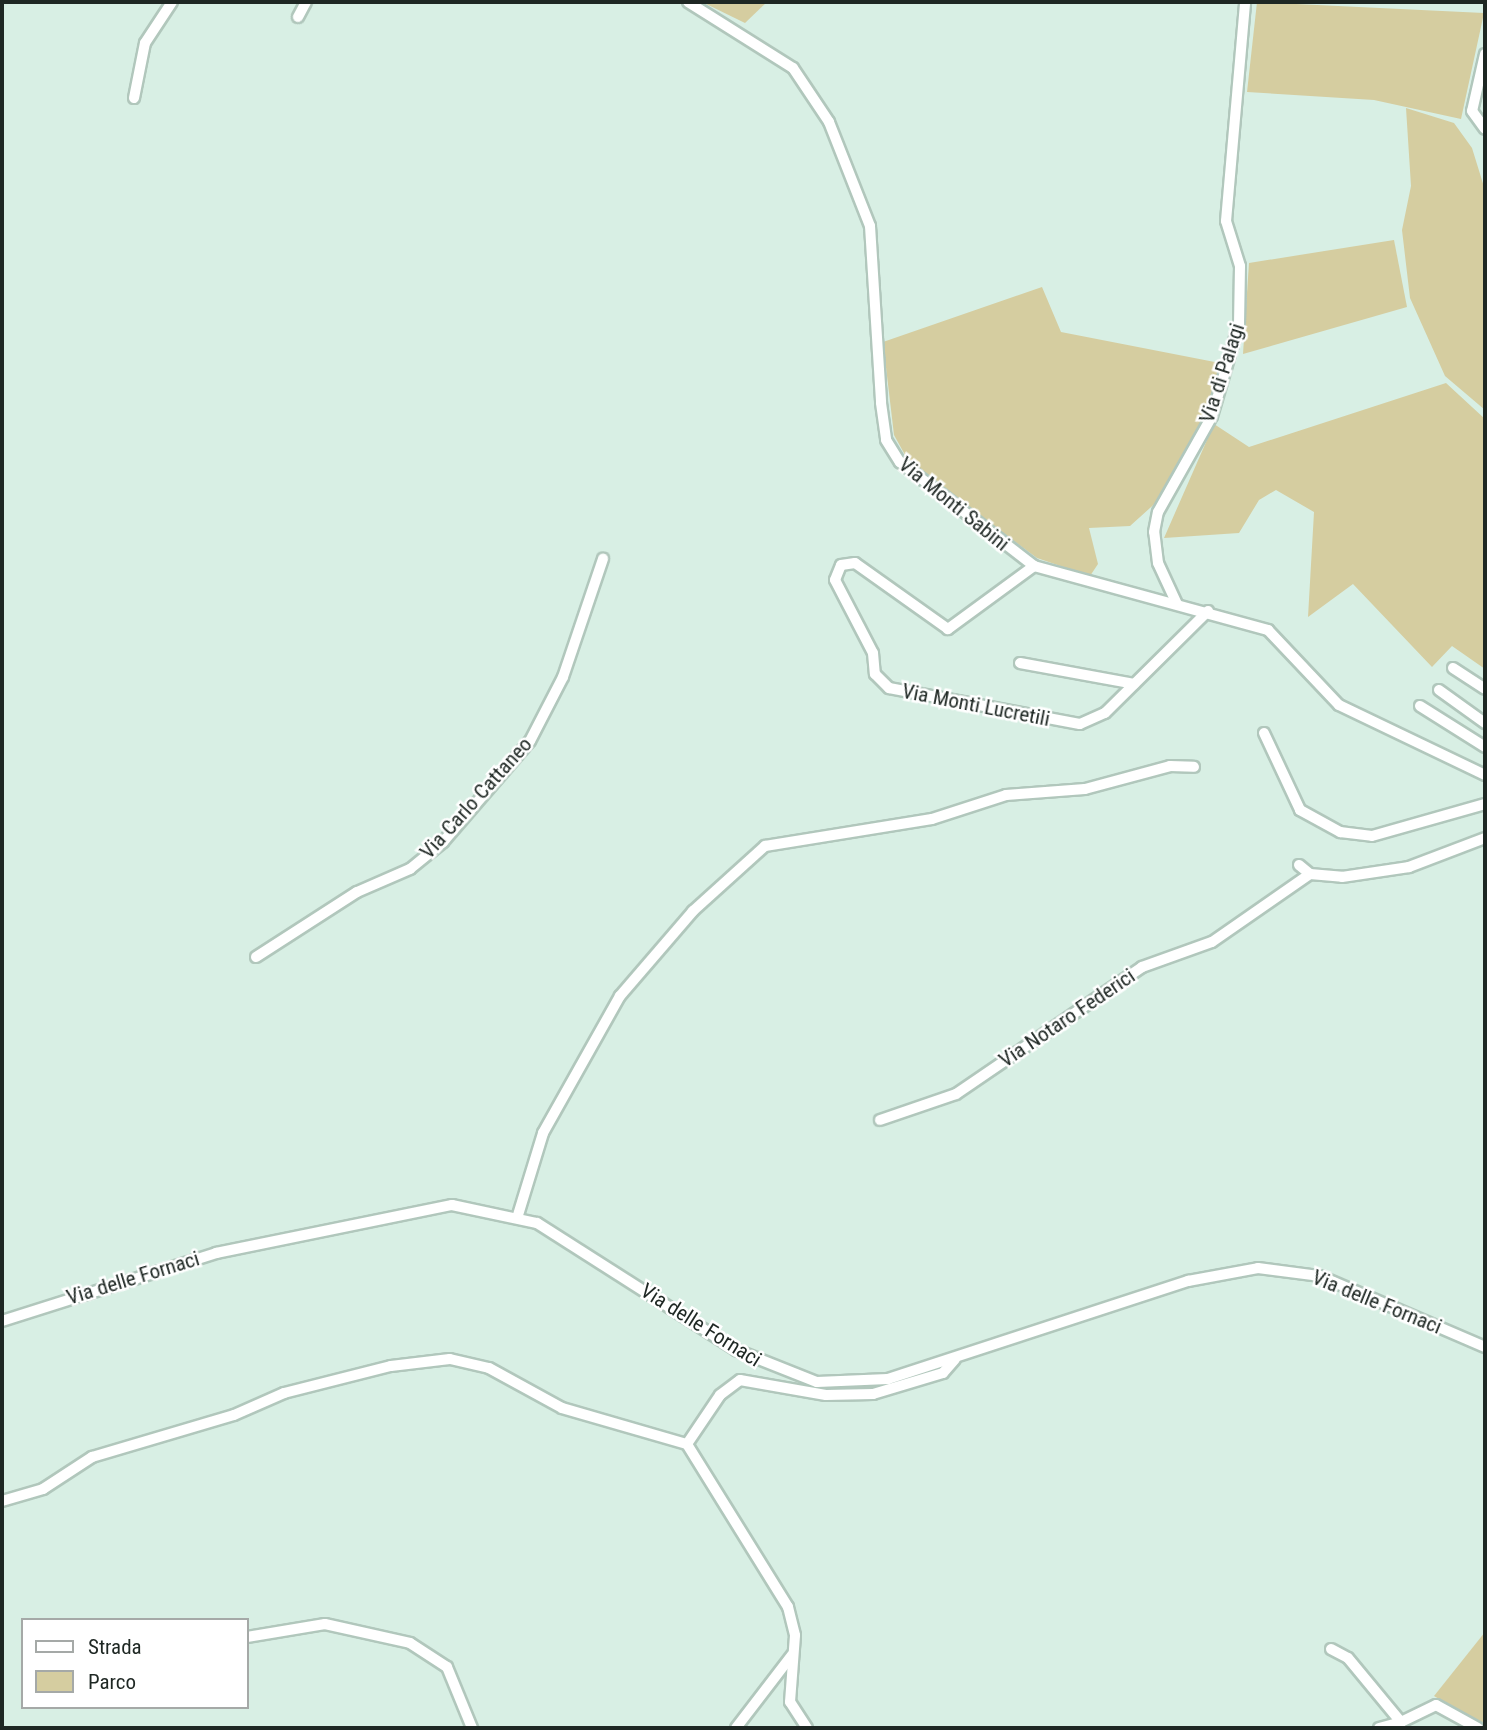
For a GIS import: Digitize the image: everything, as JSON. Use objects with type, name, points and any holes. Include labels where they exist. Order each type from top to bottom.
[{"type":"street","points":[[134,98],[146,40],[172,2]]},
{"type":"street","points":[[298,17],[306,2]]},
{"type":"street","name":"Via Monti Sabini","points":[[688,2],[793,68],[829,122],[872,235],[881,404],[892,452],[1034,566],[1208,611],[1268,631],[1339,705],[1484,773]]},
{"type":"street","name":"Via di Palagi","points":[[1177,604],[1158,563],[1154,532],[1158,512],[1212,416],[1240,324],[1240,266],[1226,220],[1245,2]]},
{"type":"street","points":[[1485,54],[1482,87],[1472,111],[1485,129]]},
{"type":"street","name":"Via Carlo Cattaneo","points":[[256,957],[357,892],[410,870],[443,842],[530,741],[564,677],[603,559]]},
{"type":"street","name":"Via Monti Lucretili","points":[[1034,566],[948,629],[855,563],[841,565],[835,580],[873,653],[875,674],[905,695],[1080,724],[1105,713],[1208,611]]},
{"type":"street","points":[[1020,663],[1134,684]]},
{"type":"street","points":[[1452,668],[1485,689]]},
{"type":"street","points":[[1439,691],[1485,723]]},
{"type":"street","points":[[1420,706],[1485,747]]},
{"type":"street","points":[[1264,733],[1300,810],[1340,832],[1372,836],[1485,804]]},
{"type":"street","points":[[518,1215],[543,1133],[620,996],[693,911],[765,846],[932,819],[1006,795],[1085,789],[1170,766],[1194,767]]},
{"type":"street","points":[[1299,865],[1310,874],[1342,877],[1409,867],[1485,838]]},
{"type":"street","name":"Via Notaro Federici","points":[[880,1120],[956,1094],[1142,967],[1212,942],[1310,874]]},
{"type":"street","name":"Via delle Fornaci","points":[[2,1321],[216,1252],[408,1210],[452,1205],[518,1215],[780,1373],[860,1384],[956,1359],[1188,1281],[1265,1268],[1320,1276],[1485,1347]]},
{"type":"street","points":[[2,1501],[43,1489],[92,1457],[234,1415],[284,1393],[386,1367],[450,1359],[489,1368],[562,1408],[687,1444],[788,1607],[795,1652],[790,1704],[807,1728]]},
{"type":"street","points":[[687,1444],[737,1381],[826,1395],[873,1394],[947,1372],[956,1359]]},
{"type":"street","points":[[248,1637],[325,1624],[410,1643],[447,1667],[472,1728]]},
{"type":"street","points":[[1332,1649],[1348,1658],[1401,1722]]},
{"type":"street","points":[[736,1728],[795,1652]]},
{"type":"street","points":[[1379,1728],[1401,1722],[1436,1705],[1478,1728]]},
{"type":"green space","points":[[702,2],[767,2],[745,23]]},
{"type":"green space","points":[[1257,2],[1484,13],[1461,119],[1374,100],[1247,92]]},
{"type":"green space","points":[[1406,108],[1454,123],[1472,148],[1485,190],[1485,410],[1445,376],[1410,298],[1402,230],[1411,186]]},
{"type":"green space","points":[[1394,240],[1407,307],[1243,354],[1249,263]]},
{"type":"green space","points":[[1042,287],[1061,332],[1225,364],[1210,411],[1160,499],[1130,526],[1089,528],[1098,564],[1090,576],[1037,558],[910,464],[894,435],[883,342]]},
{"type":"green space","points":[[1446,383],[1485,419],[1485,669],[1452,646],[1432,667],[1353,584],[1308,617],[1314,512],[1276,490],[1259,500],[1239,533],[1164,538],[1214,424],[1249,447]]},
{"type":"green space","points":[[1485,1632],[1485,1727],[1434,1696]]}]
